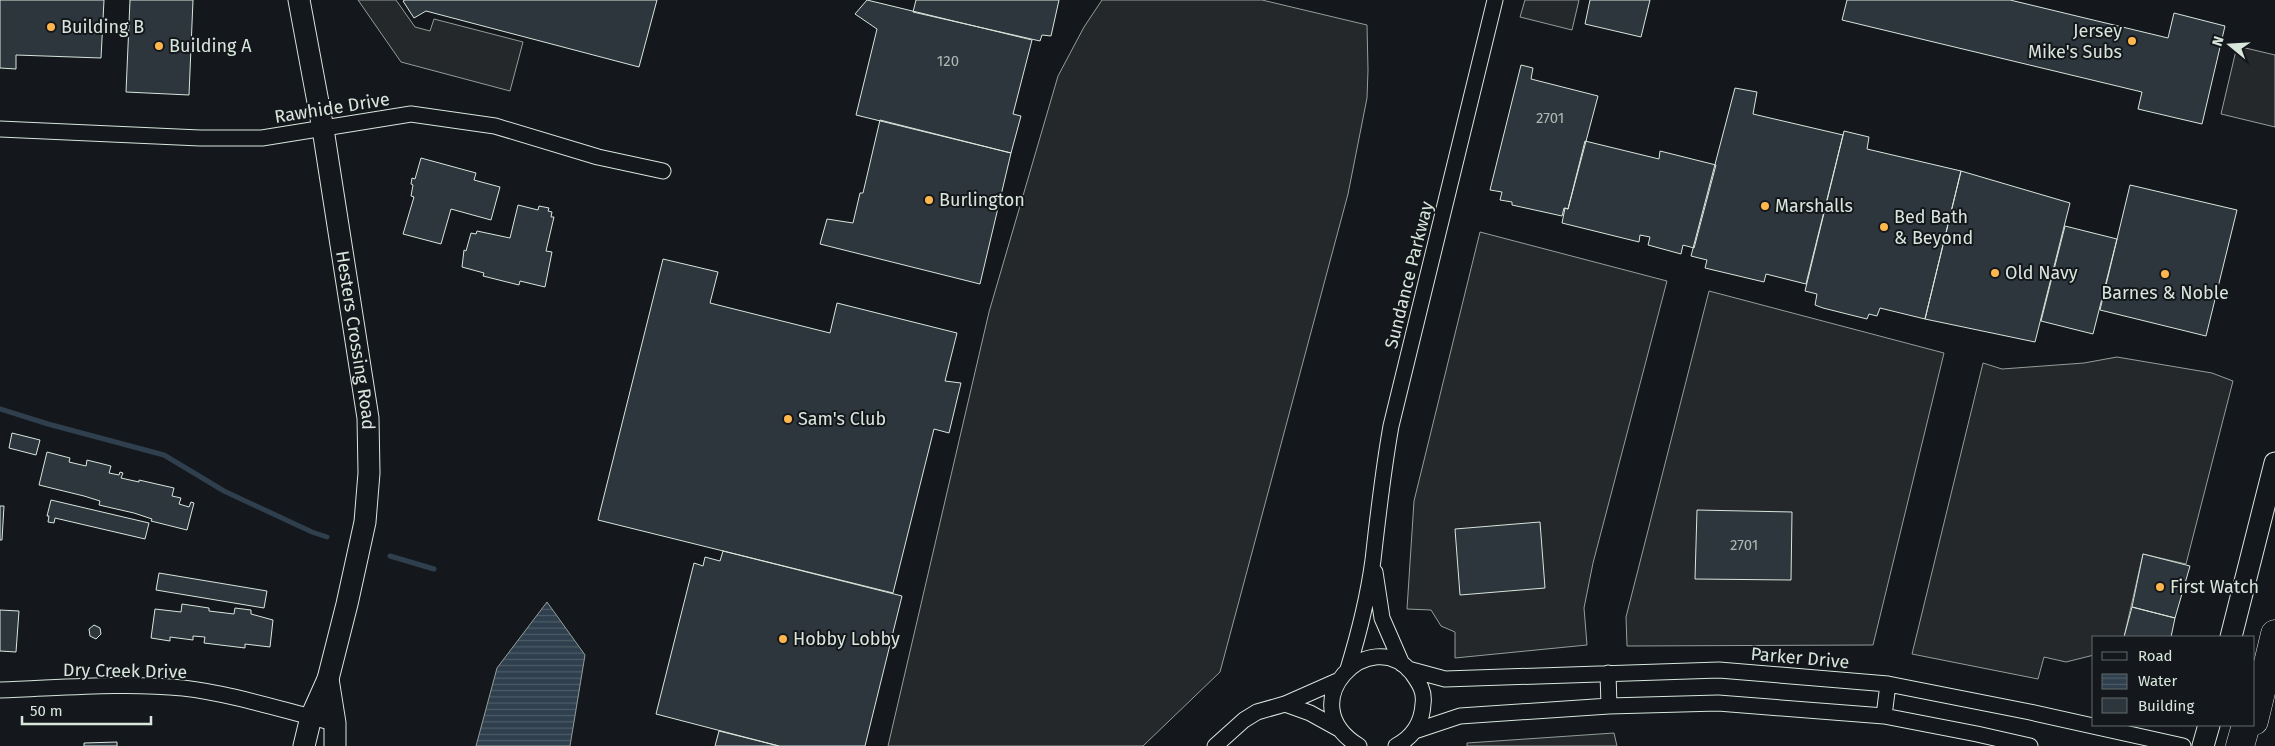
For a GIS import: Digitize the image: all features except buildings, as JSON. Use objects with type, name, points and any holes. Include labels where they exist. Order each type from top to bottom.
[{"type":"highway","points":[[2255,696],[2275,627]]},
{"type":"highway","points":[[2255,717],[2275,634]]},
{"type":"highway","points":[[2240,746],[2246,726]]},
{"type":"highway","points":[[2248,746],[2253,726]]},
{"type":"street","name":"Hesters Crossing Road","points":[[299,0],[323,129],[368,418],[369,473],[365,522],[328,679],[311,717],[304,746]]},
{"type":"street","name":"Sundance Parkway","points":[[1348,669],[1359,632],[1373,561],[1381,482],[1391,426],[1495,0]]},
{"type":"street","name":"Rawhide Drive","points":[[0,129],[200,138],[262,138],[411,114],[495,126],[598,157],[663,171]]},
{"type":"street","points":[[2231,636],[2275,462]]},
{"type":"street","name":"Sundance Parkway","points":[[1373,561],[1382,618],[1405,666],[1418,682],[1424,695],[1422,716],[1415,731]]},
{"type":"street","name":"Parker Drive","points":[[1348,669],[1360,661],[1374,657],[1388,659],[1445,679],[1719,670],[1888,684],[2092,726]]},
{"type":"street","points":[[1215,746],[1244,720],[1257,712],[1285,704],[1337,681],[1348,669]]},
{"type":"street","points":[[1608,673],[1609,706]]},
{"type":"street","name":"Hesters Crossing Road","points":[[328,679],[335,723],[335,746]]},
{"type":"street","points":[[1337,681],[1332,697],[1332,714],[1349,740]]},
{"type":"street","points":[[1884,716],[1888,684]]},
{"type":"street","name":"Dry Creek Drive","points":[[0,690],[152,686],[182,688],[211,692],[335,723]]},
{"type":"street","points":[[1397,746],[1415,731],[1460,716],[1609,706],[1718,703],[1884,716],[2030,746]]},
{"type":"street","points":[[1285,704],[1310,713],[1349,740]]},
{"type":"street","name":"Parker Drive","points":[[2093,726],[2183,746]]},
{"type":"street","points":[[2204,746],[2209,726]]},
{"type":"shaded area","points":[[358,0],[396,0],[415,27],[430,31],[434,19],[523,42],[510,91],[401,62]]},
{"type":"shaded area","points":[[1102,0],[1262,0],[1367,25],[1367,98],[1348,194],[1220,672],[1143,746],[888,746],[989,312],[1058,76],[1084,27]]},
{"type":"shaded area","points":[[1525,0],[1579,0],[1572,30],[1520,17]]},
{"type":"shaded area","points":[[2237,46],[2275,55],[2275,127],[2221,114]]},
{"type":"shaded area","points":[[1480,232],[1667,281],[1593,563],[1584,608],[1587,645],[1455,658],[1455,632],[1441,626],[1431,610],[1407,609],[1414,501]]},
{"type":"shaded area","points":[[1709,291],[1944,353],[1873,645],[1627,646],[1626,617]]},
{"type":"shaded area","points":[[2117,357],[2212,373],[2233,381],[2186,564],[2143,554],[2124,636],[2092,636],[2092,656],[2066,662],[2044,657],[2038,679],[1912,654],[1983,363],[2002,369],[2084,363]]},
{"type":"shaded area","points":[[1614,733],[1617,746],[1467,746],[1467,743]]},
{"type":"water","points":[[547,602],[585,655],[570,746],[476,746],[497,668]]},
{"type":"waterway","points":[[0,409],[164,455],[224,491],[312,532],[327,537]]},
{"type":"waterway","points":[[390,556],[434,569]]},
{"type":"place","name":"Building B","points":[[51,27]]},
{"type":"place","name":"Jersey Mike's Subs","points":[[2132,41]]},
{"type":"place","name":"Building A","points":[[159,46]]},
{"type":"place","name":"Burlington","points":[[929,200]]},
{"type":"place","name":"Marshalls","points":[[1765,206]]},
{"type":"place","name":"Bed Bath & Beyond","points":[[1884,227]]},
{"type":"place","name":"Old Navy","points":[[1995,273]]},
{"type":"place","name":"Barnes & Noble","points":[[2165,274]]},
{"type":"place","name":"Sam's Club","points":[[788,419]]},
{"type":"place","name":"First Watch","points":[[2160,587]]},
{"type":"place","name":"Hobby Lobby","points":[[783,639]]}]
